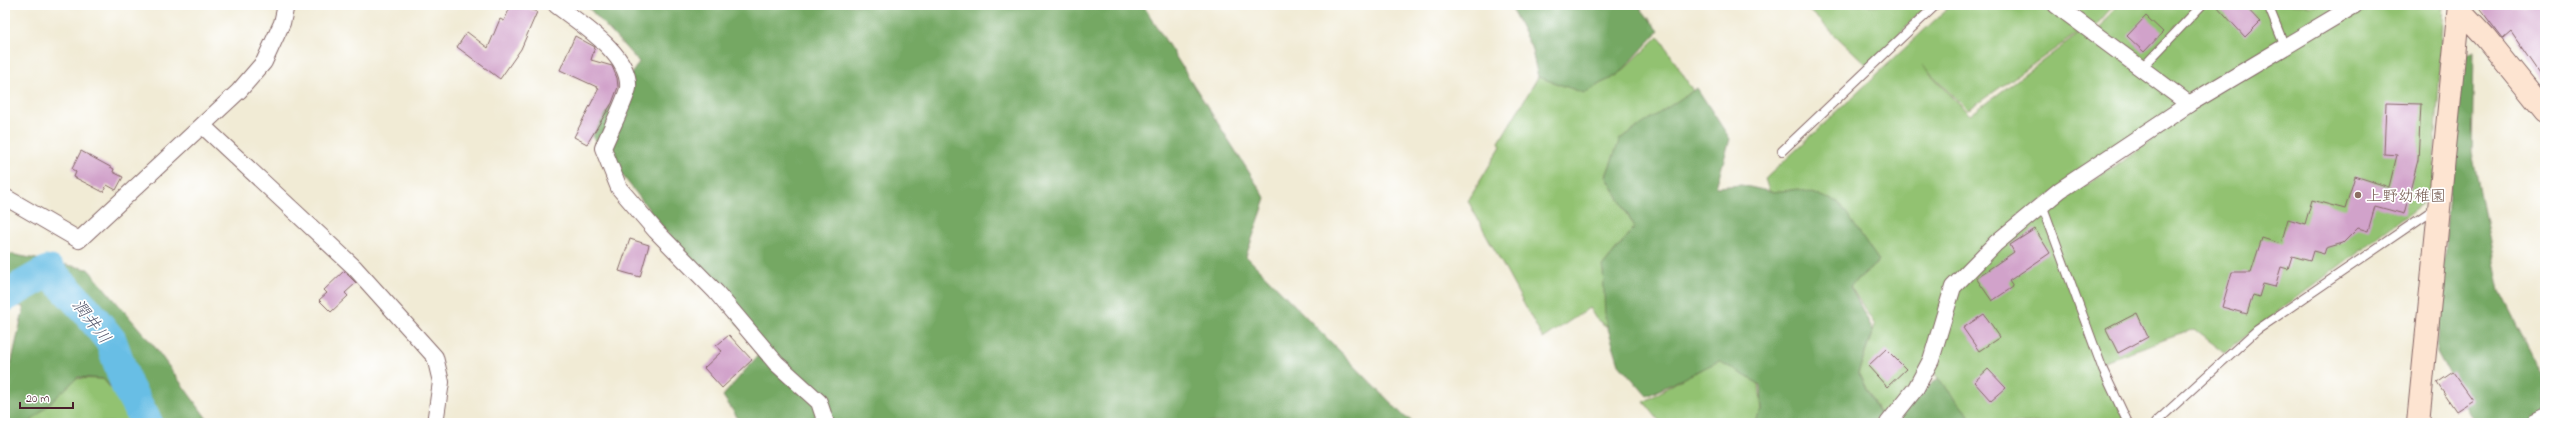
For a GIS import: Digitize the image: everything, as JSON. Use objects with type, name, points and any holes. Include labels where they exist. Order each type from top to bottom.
[{"type":"street","points":[[5,197],[80,240],[203,126],[264,62],[282,23],[286,5]]},
{"type":"street","points":[[556,5],[600,39],[616,56],[624,73],[628,88],[603,148],[619,188],[656,231],[716,292],[776,363],[819,402],[826,423]]},
{"type":"street","points":[[2056,5],[2189,104]]},
{"type":"street","points":[[1888,423],[1916,388],[1931,360],[1953,287],[1996,243],[2060,190],[2189,104],[2355,5]]},
{"type":"street","points":[[2459,7],[2545,111]]},
{"type":"street","points":[[2418,423],[2459,7]]},
{"type":"street","points":[[203,126],[354,267],[435,357],[441,382],[435,423]]},
{"type":"street","points":[[2535,423],[2545,418]]},
{"type":"lane","points":[[1782,151],[1936,5]]},
{"type":"lane","points":[[2142,68],[2202,5]]},
{"type":"lane","points":[[2268,5],[2285,47]]},
{"type":"lane","points":[[2155,423],[2257,330],[2439,206]]},
{"type":"lane","points":[[2044,210],[2103,370],[2128,423]]},
{"type":"green space","points":[[586,5],[1143,5],[1266,199],[1246,256],[1405,417],[1416,423],[741,423],[723,396],[760,353],[592,136],[639,62]]},
{"type":"green space","points":[[1510,5],[1638,5],[1659,31],[1619,74],[1584,93],[1538,77],[1531,47]]},
{"type":"green space","points":[[1803,5],[1927,5],[1868,66]]},
{"type":"green space","points":[[1951,5],[2042,5],[2082,30],[1968,110],[1922,65],[1970,115],[2088,27],[2056,5],[2114,5],[2092,30],[2180,98],[2099,29],[2117,5],[2343,5],[2189,104],[2185,101],[2026,212],[1952,282],[1930,360],[1963,277],[2044,210],[2119,164],[2241,73],[2362,5],[2444,5],[2432,196],[2225,352],[2195,329],[2101,362],[2126,423],[1975,423],[1928,366],[1883,420],[1858,373],[1875,325],[1850,286],[1879,261],[1834,201],[1793,190],[1771,197],[1765,179]]},
{"type":"green space","points":[[1659,36],[1693,91],[1620,140],[1606,176],[1635,227],[1603,266],[1607,327],[1596,319],[1589,308],[1543,339],[1468,201],[1501,146],[1499,142],[1538,77],[1589,90],[1619,74]]},
{"type":"green space","points":[[2474,51],[2472,152],[2500,291],[2545,381],[2545,423],[2476,423],[2437,352],[2459,59]]},
{"type":"green space","points":[[1697,88],[1730,139],[1716,187],[1741,185],[1772,192],[1799,189],[1839,202],[1879,261],[1850,286],[1873,330],[1858,373],[1884,423],[1753,423],[1762,411],[1761,385],[1719,361],[1647,396],[1619,364],[1605,319],[1603,266],[1635,227],[1606,176],[1620,139]]},
{"type":"green space","points":[[5,253],[88,269],[154,346],[210,423],[141,423],[127,403],[103,379],[78,377],[29,423],[5,423],[5,391],[24,307],[5,303]]},
{"type":"green space","points":[[1716,358],[1759,384],[1762,411],[1753,423],[1661,423],[1644,402]]},
{"type":"green space","points":[[66,378],[103,379],[141,423],[21,423]]},
{"type":"green space","points":[[1938,378],[1975,423],[1889,423]]},
{"type":"building","points":[[511,5],[519,5],[537,12],[521,49],[500,79],[457,47],[467,32],[488,48],[500,19],[504,21]]},
{"type":"building","points":[[2216,5],[2244,5],[2260,22],[2245,37]]},
{"type":"building","points":[[2477,5],[2545,5],[2545,82],[2511,32],[2503,39]]},
{"type":"building","points":[[2146,16],[2163,32],[2144,52],[2127,36]]},
{"type":"building","points":[[575,36],[595,47],[591,60],[612,66],[617,78],[618,87],[612,103],[587,144],[574,137],[599,88],[560,70]]},
{"type":"building","points":[[2386,103],[2421,104],[2418,160],[2404,214],[2375,206],[2368,231],[2358,228],[2343,243],[2326,248],[2324,254],[2313,251],[2310,261],[2292,256],[2288,269],[2281,267],[2275,287],[2263,284],[2259,297],[2253,295],[2247,314],[2222,307],[2232,272],[2251,272],[2262,238],[2281,244],[2288,219],[2305,224],[2312,200],[2345,209],[2355,176],[2389,187],[2397,155],[2384,154]]},
{"type":"building","points":[[81,151],[114,169],[113,172],[123,177],[116,190],[107,185],[103,192],[74,177],[76,172],[72,169]]},
{"type":"building","points":[[2035,229],[2050,253],[2009,281],[2013,287],[1992,301],[1976,278],[2014,252],[2010,245]]},
{"type":"building","points":[[630,239],[649,245],[640,277],[619,271]]},
{"type":"building","points":[[344,271],[356,283],[345,293],[348,296],[331,312],[319,300],[327,293],[324,290]]},
{"type":"building","points":[[2137,313],[2148,337],[2118,353],[2106,329]]},
{"type":"building","points":[[1984,314],[2000,337],[1979,351],[1963,328]]},
{"type":"building","points":[[729,335],[752,360],[722,388],[704,368],[722,351],[716,346]]},
{"type":"building","points":[[1886,349],[1906,369],[1887,387],[1868,366]]},
{"type":"building","points":[[1988,369],[2006,388],[1991,401],[1974,382]]},
{"type":"building","points":[[2453,372],[2473,400],[2456,411],[2437,383]]},
{"type":"waterway","name":"潤井川","points":[[5,296],[49,271],[87,311],[111,341],[127,386],[147,423]]},
{"type":"place","name":"上野幼稚園","points":[[2358,195]]}]
